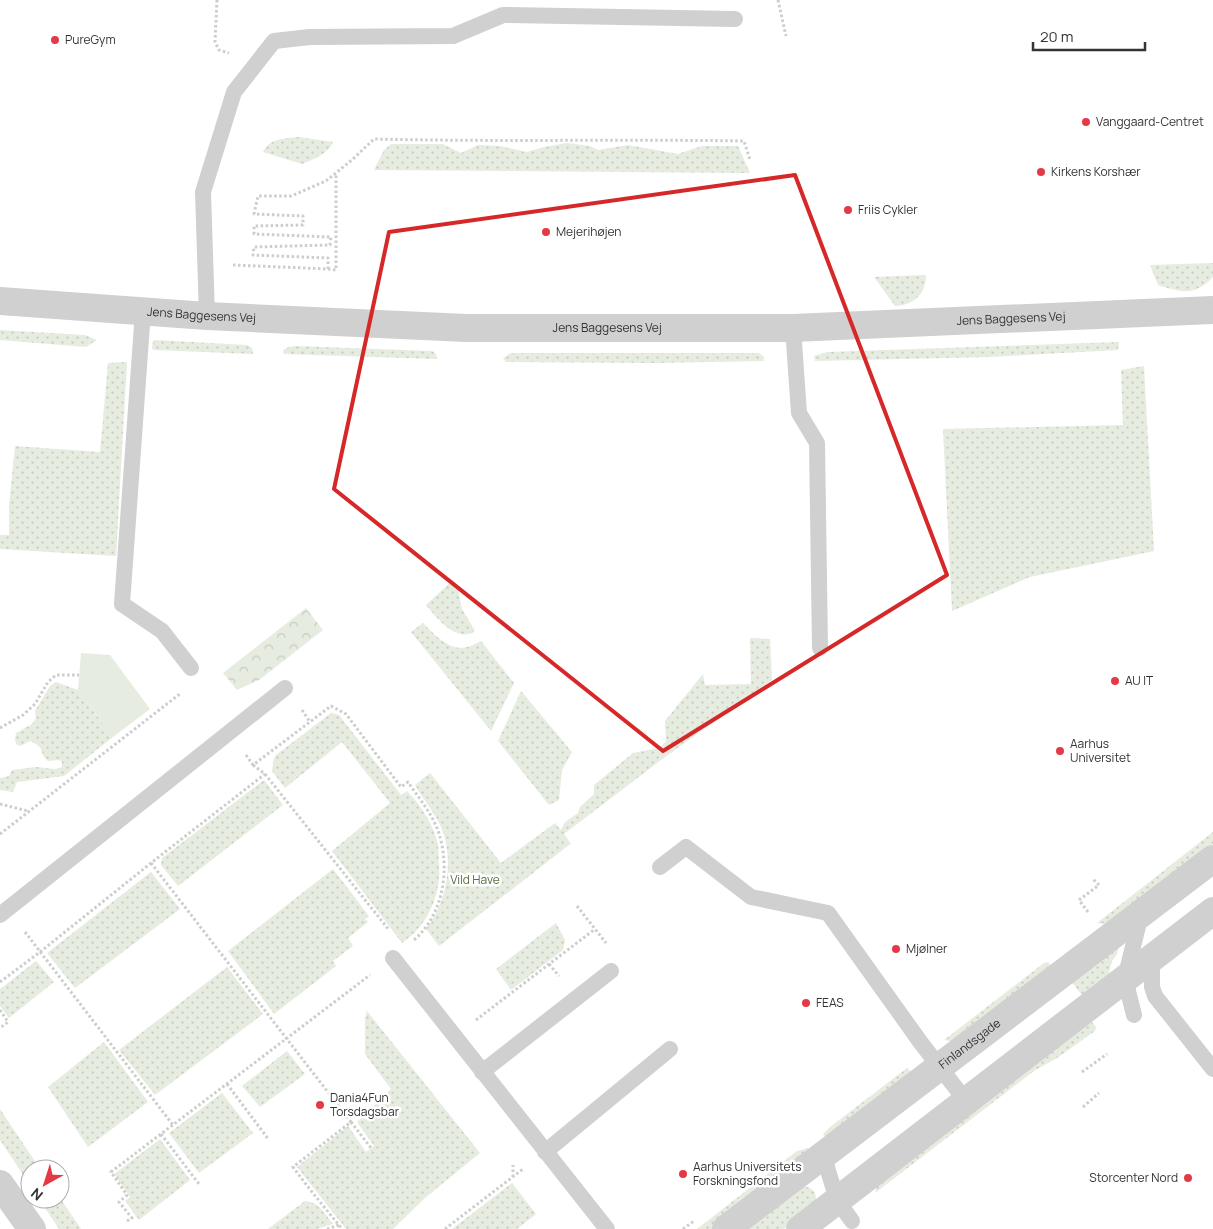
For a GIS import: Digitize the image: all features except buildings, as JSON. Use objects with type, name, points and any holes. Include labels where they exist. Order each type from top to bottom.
[{"type":"street","name":"Jens Baggesens Vej","points":[[0,301],[207,316],[466,328],[793,328],[1213,310]]},
{"type":"street","name":"Finlandsgade","points":[[726,1229],[823,1154],[940,1068],[1213,858]]},
{"type":"street","points":[[800,1229],[845,1211],[966,1101],[1213,911]]},
{"type":"street","points":[[0,1184],[32,1229]]},
{"type":"lane","points":[[207,316],[203,192],[234,92],[274,41],[310,37],[453,36],[503,15],[735,19]]},
{"type":"lane","points":[[144,311],[122,604],[162,631],[191,668]]},
{"type":"lane","points":[[793,328],[799,413],[817,443],[820,648]]},
{"type":"lane","points":[[4,912],[286,688]]},
{"type":"lane","points":[[660,867],[686,847],[751,897],[828,913],[966,1101]]},
{"type":"lane","points":[[1134,1016],[1125,979],[1141,914]]},
{"type":"lane","points":[[398,953],[482,1072],[607,1229]]},
{"type":"lane","points":[[1152,958],[1152,987],[1155,996],[1213,1069]]},
{"type":"lane","points":[[482,1072],[611,971]]},
{"type":"lane","points":[[545,1152],[670,1050]]},
{"type":"lane","points":[[823,1154],[845,1211]]},
{"type":"path","points":[[217,0],[215,42],[219,50],[227,51]]},
{"type":"path","points":[[778,0],[786,36]]},
{"type":"path","points":[[328,269],[328,258],[253,255],[254,247],[330,245],[331,237],[254,234],[254,226],[302,224],[303,216],[254,214],[258,196],[291,196],[326,181],[374,139],[463,141],[626,139],[744,141],[750,160]]},
{"type":"path","points":[[205,263],[336,270],[336,172]]},
{"type":"path","points":[[0,834],[200,679],[191,668]]},
{"type":"path","points":[[0,728],[23,715],[35,704],[48,682],[56,675],[79,675]]},
{"type":"path","points":[[127,1221],[132,1218],[119,1202],[127,1195],[111,1172],[398,953],[417,937],[431,918],[440,897],[444,873],[444,851],[437,827],[426,807],[408,782],[402,787],[346,714],[331,706],[253,764]]},
{"type":"path","points":[[228,733],[253,764],[266,774],[398,953]]},
{"type":"path","points":[[118,734],[122,739]]},
{"type":"path","points":[[0,982],[151,862],[266,774]]},
{"type":"path","points":[[0,804],[29,812]]},
{"type":"path","points":[[151,862],[371,1148]]},
{"type":"path","points":[[1092,917],[1079,900],[1098,885],[1093,878]]},
{"type":"path","points":[[477,1019],[595,929],[577,906]]},
{"type":"path","points":[[4,912],[40,952],[173,1125]]},
{"type":"path","points":[[0,1010],[8,1022],[0,1028]]},
{"type":"path","points":[[1082,1072],[1107,1054]]},
{"type":"path","points":[[227,1084],[269,1140]]},
{"type":"path","points":[[1083,1107],[1099,1094]]},
{"type":"path","points":[[329,1100],[333,1097]]},
{"type":"path","points":[[342,1229],[320,1201],[312,1194],[293,1167],[351,1122]]},
{"type":"path","points":[[161,1134],[199,1184]]},
{"type":"path","points":[[446,1229],[545,1152]]},
{"type":"path","points":[[512,1177],[513,1165]]},
{"type":"path","points":[[327,1229],[339,1225]]},
{"type":"highlighted area","points":[[795,175],[947,575],[663,751],[334,489],[389,232]]},
{"type":"green space","points":[[299,137],[333,142],[324,153],[302,164],[263,152],[274,141]]},
{"type":"green space","points":[[567,143],[590,146],[598,150],[628,145],[678,154],[702,146],[738,146],[750,173],[374,170],[384,150],[391,144],[443,144],[461,153],[478,145],[500,146],[527,152]]},
{"type":"green space","points":[[1213,263],[1213,277],[1200,288],[1187,291],[1174,290],[1158,285],[1150,265]]},
{"type":"green space","points":[[926,275],[924,288],[918,297],[908,303],[895,306],[874,277]]},
{"type":"green space","points":[[0,330],[85,335],[97,340],[86,347],[0,340]]},
{"type":"green space","points":[[153,341],[247,345],[252,348],[253,354],[155,350],[152,349]]},
{"type":"green space","points":[[1119,342],[1118,350],[989,357],[815,361],[814,356],[827,352]]},
{"type":"green space","points":[[295,346],[432,351],[436,354],[437,359],[284,354],[283,350]]},
{"type":"green space","points":[[511,353],[759,353],[764,357],[764,361],[655,363],[506,362],[503,358]]},
{"type":"green space","points":[[127,362],[116,556],[0,549],[0,535],[9,535],[9,506],[15,446],[100,452],[108,363]]},
{"type":"green space","points":[[1144,366],[1154,551],[1030,577],[952,611],[943,429],[1123,425],[1121,370]]},
{"type":"green space","points":[[453,580],[458,590],[462,609],[475,631],[468,634],[454,632],[441,622],[426,605]]},
{"type":"green space","points":[[306,608],[323,630],[259,680],[237,690],[223,673]]},
{"type":"green space","points":[[423,623],[443,641],[454,647],[467,647],[481,641],[514,683],[491,731],[411,632]]},
{"type":"green space","name":"Vild Have","points":[[750,638],[770,639],[772,680],[661,760],[564,834],[571,844],[439,946],[426,929],[439,908],[443,896],[448,870],[448,857],[443,832],[415,785],[430,773],[501,863],[555,823],[561,830],[565,822],[578,813],[580,807],[594,794],[594,785],[633,753],[658,748],[666,742],[665,721],[703,674],[705,685],[751,684]]},
{"type":"green space","points":[[81,653],[110,655],[150,709],[113,737],[78,690]]},
{"type":"green space","points":[[56,682],[78,690],[113,737],[64,776],[17,782],[13,792],[0,790],[0,778],[9,776],[12,770],[36,767],[56,769],[62,767],[62,762],[59,760],[48,761],[39,746],[30,741],[20,746],[16,744],[15,739],[16,733],[32,724],[36,718],[35,711],[50,686]]},
{"type":"green space","points":[[521,691],[572,752],[562,770],[559,800],[549,805],[498,741]]},
{"type":"green space","points":[[331,713],[339,715],[401,795],[407,791],[412,796],[426,815],[436,837],[439,874],[435,897],[426,918],[419,928],[402,943],[332,851],[390,803],[342,742],[285,788],[272,771],[276,755]]},
{"type":"green space","points":[[264,780],[283,805],[178,886],[161,865],[162,858]]},
{"type":"green space","points":[[1213,832],[1213,844],[1199,855],[1107,924],[1097,923]]},
{"type":"green space","points":[[333,869],[369,916],[365,919],[368,922],[348,938],[353,946],[333,961],[336,966],[274,1014],[228,951]]},
{"type":"green space","points":[[151,872],[180,909],[75,988],[47,953]]},
{"type":"green space","points":[[556,923],[565,940],[563,950],[511,990],[496,969]]},
{"type":"green space","points":[[1119,946],[1117,954],[1112,961],[1107,981],[1085,999],[1070,980]]},
{"type":"green space","points":[[36,961],[54,982],[9,1018],[0,1006],[0,989]]},
{"type":"green space","points":[[1048,962],[1051,966],[955,1042],[944,1040],[1044,963]]},
{"type":"green space","points":[[227,967],[263,1014],[155,1095],[119,1050]]},
{"type":"green space","points":[[367,1011],[480,1153],[426,1197],[393,1229],[346,1229],[297,1167],[348,1126],[366,1152],[374,1146],[357,1122],[391,1089],[365,1054],[365,1018]]},
{"type":"green space","points":[[1088,1022],[1092,1022],[1096,1027],[1095,1031],[1057,1058],[1034,1071],[875,1193],[877,1185]]},
{"type":"green space","points":[[104,1042],[148,1102],[88,1147],[48,1087]]},
{"type":"green space","points":[[287,1051],[305,1074],[260,1107],[242,1086]]},
{"type":"green space","points":[[907,1068],[911,1072],[826,1138],[823,1134],[830,1127]]},
{"type":"green space","points":[[222,1093],[253,1133],[199,1173],[169,1133]]},
{"type":"green space","points":[[0,1109],[33,1159],[20,1159],[20,1170],[0,1140]]},
{"type":"green space","points":[[160,1139],[190,1180],[139,1220],[125,1201],[130,1197],[114,1174]]},
{"type":"green space","points":[[808,1148],[810,1153],[713,1229],[697,1229],[797,1151]]},
{"type":"green space","points":[[512,1183],[536,1214],[517,1229],[452,1229]]},
{"type":"green space","points":[[802,1186],[813,1191],[816,1195],[816,1202],[784,1229],[746,1229]]},
{"type":"green space","points":[[305,1201],[318,1206],[333,1224],[317,1229],[268,1229]]},
{"type":"green space","points":[[46,1209],[67,1209],[81,1229],[59,1229]]},
{"type":"place","name":"PureGym","points":[[55,40]]},
{"type":"place","name":"Vanggaard-Centret","points":[[1086,122]]},
{"type":"place","name":"Kirkens Korshær","points":[[1041,172]]},
{"type":"place","name":"Friis Cykler","points":[[848,210]]},
{"type":"place","name":"Mejerihøjen","points":[[546,232]]},
{"type":"place","name":"AU IT","points":[[1115,681]]},
{"type":"place","name":"Aarhus Universitet","points":[[1060,751]]},
{"type":"place","name":"Mjølner","points":[[896,949]]},
{"type":"place","name":"FEAS","points":[[806,1003]]},
{"type":"place","name":"Dania4Fun Torsdagsbar","points":[[320,1105]]},
{"type":"place","name":"Aarhus Universitets Forskningsfond","points":[[683,1174]]},
{"type":"place","name":"Storcenter Nord","points":[[1188,1178]]}]
